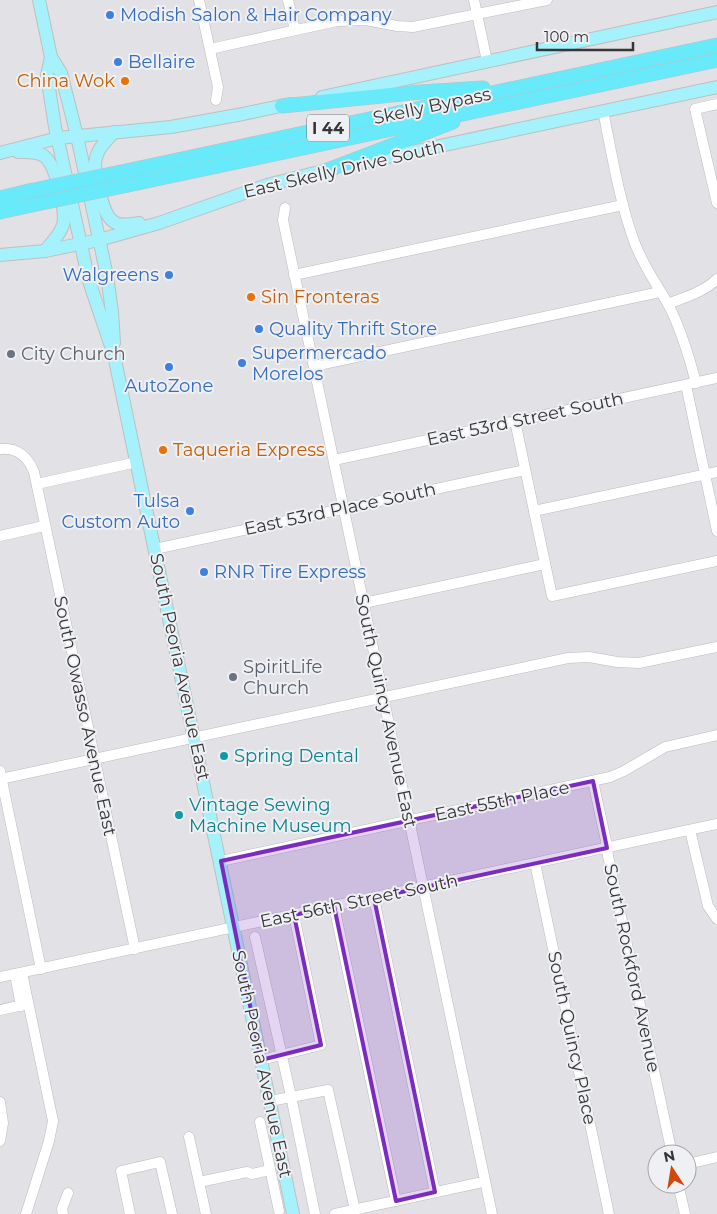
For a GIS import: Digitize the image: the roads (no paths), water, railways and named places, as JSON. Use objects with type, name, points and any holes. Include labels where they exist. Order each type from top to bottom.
[{"type":"highway","name":"Skelly Bypass","points":[[0,212],[31,198],[126,170],[717,45]]},
{"type":"highway","name":"Skelly Bypass","points":[[0,198],[31,198],[128,185],[717,60]]},
{"type":"highway","points":[[282,106],[421,92],[531,85]]},
{"type":"highway","points":[[325,170],[397,145],[488,108]]},
{"type":"main road","name":"South Peoria Avenue East","points":[[39,0],[51,57],[61,73],[78,136],[111,301],[114,355]]},
{"type":"main road","points":[[4,152],[58,138],[182,125],[282,106],[717,12]]},
{"type":"main road","name":"South Peoria Avenue East","points":[[51,57],[47,75],[50,102],[93,295],[114,355],[221,861],[293,1214]]},
{"type":"main road","name":"East Skelly Drive South","points":[[0,255],[45,251],[99,240],[159,223],[267,185],[325,170],[717,87]]},
{"type":"main road","points":[[114,132],[100,148],[95,159],[106,214],[117,224],[159,223]]},
{"type":"main road","points":[[4,152],[33,152],[47,158],[53,168],[64,220],[60,233],[45,251]]},
{"type":"street","points":[[199,0],[218,87],[216,100]]},
{"type":"street","points":[[288,0],[295,30]]},
{"type":"street","points":[[474,0],[486,61]]},
{"type":"street","points":[[210,49],[295,30],[353,20],[413,26],[547,0]]},
{"type":"street","points":[[717,104],[695,109],[717,203]]},
{"type":"street","points":[[603,111],[634,242],[648,272],[668,304],[681,334],[705,474],[717,531]]},
{"type":"street","points":[[294,275],[624,205]]},
{"type":"street","name":"South Quincy Avenue East","points":[[285,208],[283,220],[294,275],[492,1214]]},
{"type":"street","points":[[668,304],[702,290],[717,279]]},
{"type":"street","points":[[314,366],[660,292]]},
{"type":"street","name":"East 53rd Street South","points":[[334,460],[717,378]]},
{"type":"street","points":[[515,421],[552,596],[717,561]]},
{"type":"street","points":[[0,448],[13,450],[24,456],[31,465],[37,484],[136,462]]},
{"type":"street","name":"East 53rd Place South","points":[[155,549],[525,470]]},
{"type":"street","points":[[534,511],[717,472]]},
{"type":"street","name":"South Owasso Avenue East","points":[[37,484],[44,526],[135,949]]},
{"type":"street","points":[[0,536],[44,526]]},
{"type":"street","points":[[364,603],[545,564]]},
{"type":"street","points":[[41,969],[0,776],[195,738],[568,658],[589,656],[617,662],[639,663],[717,647]]},
{"type":"street","name":"East 55th Place","points":[[221,861],[610,777],[665,747],[717,735]]},
{"type":"street","name":"South Rockford Avenue","points":[[594,781],[670,1144]]},
{"type":"street","name":"East 56th Street South","points":[[0,977],[717,824]]},
{"type":"street","points":[[690,830],[708,906],[717,919]]},
{"type":"street","name":"South Quincy Place","points":[[535,862],[609,1214]]},
{"type":"street","points":[[374,898],[435,1192]]},
{"type":"street","points":[[334,906],[396,1201]]},
{"type":"street","points":[[261,1060],[321,1045],[294,915]]},
{"type":"street","name":"South Peoria Avenue East","points":[[255,937],[291,1096],[315,1214]]},
{"type":"street","points":[[18,973],[53,1121],[49,1141],[26,1214]]},
{"type":"street","points":[[0,1010],[25,1005]]},
{"type":"street","points":[[270,1101],[328,1090],[355,1210]]},
{"type":"street","points":[[0,1102],[3,1123],[0,1141]]},
{"type":"street","points":[[260,1122],[279,1211]]},
{"type":"street","points":[[189,1137],[206,1214]]},
{"type":"street","points":[[697,1162],[717,1157]]},
{"type":"street","points":[[130,1214],[121,1171],[160,1162],[172,1214]]},
{"type":"street","points":[[199,1182],[247,1172],[251,1168],[283,1164]]},
{"type":"street","points":[[335,1214],[478,1183]]},
{"type":"street","points":[[63,1214],[62,1209],[68,1193]]},
{"type":"street","points":[[680,1194],[685,1214]]},
{"type":"place","name":"Modish Salon & Hair Company","points":[[110,15]]},
{"type":"place","name":"Bellaire","points":[[118,62]]},
{"type":"place","name":"China Wok","points":[[125,81]]},
{"type":"place","name":"Walgreens","points":[[169,275]]},
{"type":"place","name":"Sin Fronteras","points":[[251,297]]},
{"type":"place","name":"Quality Thrift Store","points":[[259,329]]},
{"type":"place","name":"City Church","points":[[11,354]]},
{"type":"place","name":"Supermercado Morelos","points":[[242,363]]},
{"type":"place","name":"AutoZone","points":[[169,367]]},
{"type":"place","name":"Taqueria Express","points":[[163,450]]},
{"type":"place","name":"Tulsa Custom Auto","points":[[190,511]]},
{"type":"place","name":"RNR Tire Express","points":[[204,572]]},
{"type":"place","name":"SpiritLife Church","points":[[233,677]]},
{"type":"place","name":"Spring Dental","points":[[224,756]]},
{"type":"place","name":"Vintage Sewing Machine Museum","points":[[179,815]]}]
